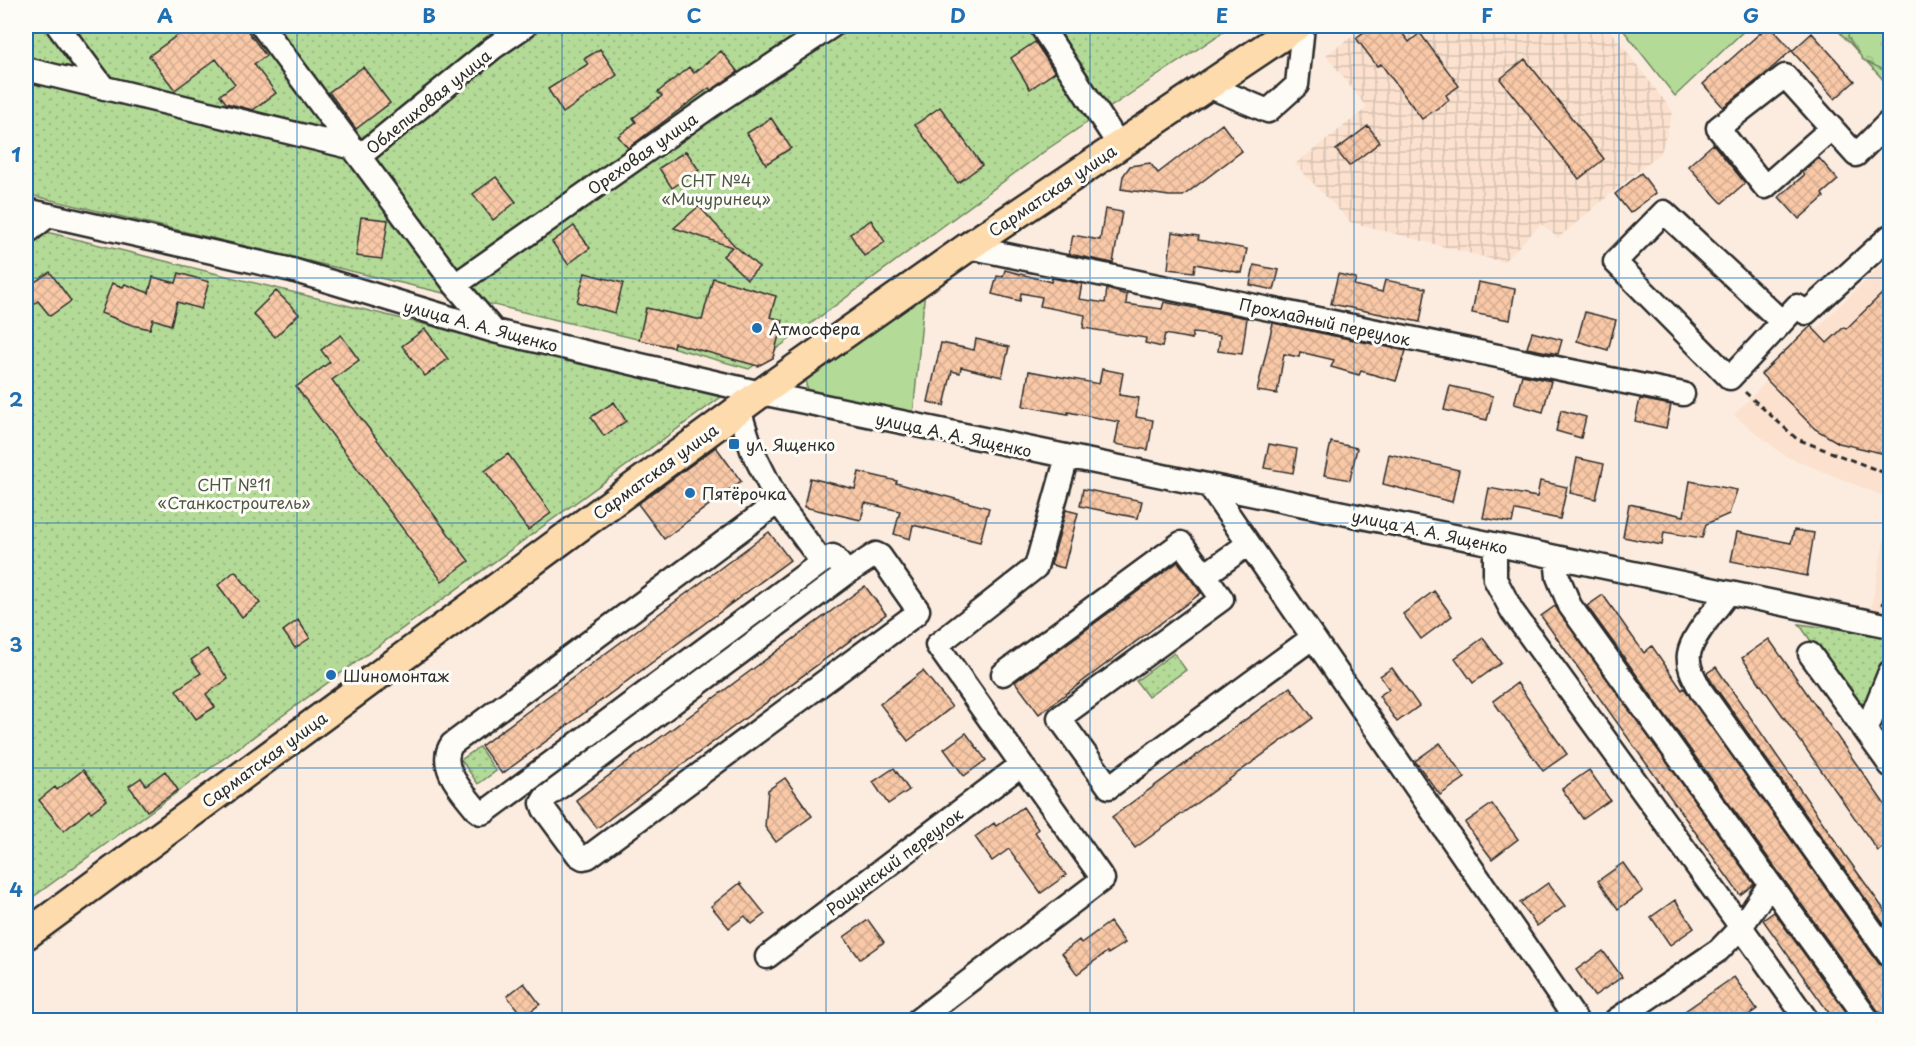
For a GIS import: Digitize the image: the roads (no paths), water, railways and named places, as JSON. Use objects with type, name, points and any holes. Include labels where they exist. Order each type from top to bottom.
[{"type":"main road","name":"Сарматская улица","points":[[26,935],[750,402],[968,247],[1298,26]]},
{"type":"street","points":[[58,26],[104,88]]},
{"type":"street","points":[[262,26],[455,285],[494,331]]},
{"type":"street","name":"Облепиховая улица","points":[[357,152],[525,26]]},
{"type":"street","name":"Ореховая улица","points":[[455,285],[712,105],[832,26]]},
{"type":"street","points":[[1041,26],[1119,145]]},
{"type":"street","points":[[1208,86],[1268,111],[1297,85],[1303,26]]},
{"type":"street","points":[[26,69],[357,152]]},
{"type":"street","points":[[1832,128],[1765,187],[1718,129],[1785,76],[1832,128],[1856,155],[1890,121]]},
{"type":"street","name":"улица А. А. Ященко","points":[[26,210],[292,270],[494,331],[750,402],[1067,457],[1885,625]]},
{"type":"street","points":[[1781,321],[1664,212],[1615,262],[1730,378],[1797,306],[1806,313],[1890,236]]},
{"type":"street","points":[[26,233],[49,216]]},
{"type":"street","name":"Прохладный переулок","points":[[968,247],[1683,394]]},
{"type":"street","points":[[750,402],[752,450],[778,502],[822,562]]},
{"type":"street","points":[[918,1020],[1103,879],[937,645],[1036,567],[1067,457]]},
{"type":"street","points":[[1209,486],[1576,1020]]},
{"type":"street","points":[[778,502],[452,744],[448,749],[449,768],[477,810],[481,813],[485,812],[822,562],[833,556],[847,573]]},
{"type":"street","points":[[1003,674],[1181,543],[1222,598],[1059,718],[1109,787],[1312,638]]},
{"type":"street","points":[[1205,575],[1248,544]]},
{"type":"street","points":[[1495,545],[1495,579],[1512,611],[1741,927],[1797,1017]]},
{"type":"street","points":[[876,554],[880,556],[917,606],[916,614],[588,857],[583,858],[578,855],[544,809],[542,803],[545,798],[847,573],[876,554]]},
{"type":"street","points":[[1556,557],[1558,578],[1570,606],[1868,1020]]},
{"type":"street","points":[[1728,593],[1695,640],[1689,655],[1691,671],[1701,691],[1890,956]]},
{"type":"street","points":[[1810,654],[1890,765]]},
{"type":"street","points":[[1866,731],[1890,672]]},
{"type":"street","name":"Рощинский переулок","points":[[767,957],[1021,765]]},
{"type":"street","points":[[1616,1020],[1719,950],[1741,927],[1770,884]]},
{"type":"place","name":"Атмосфера","points":[[757,328]]},
{"type":"place","name":"ул. Ященко","points":[[734,444]]},
{"type":"place","name":"Пятёрочка","points":[[690,493]]},
{"type":"place","name":"Шиномонтаж","points":[[331,675]]},
{"type":"park label","name":"СНТ №4 «Мичуринец»","points":[[716,189]]},
{"type":"park label","name":"СНТ №11 «Станкостроитель»","points":[[234,493]]}]
